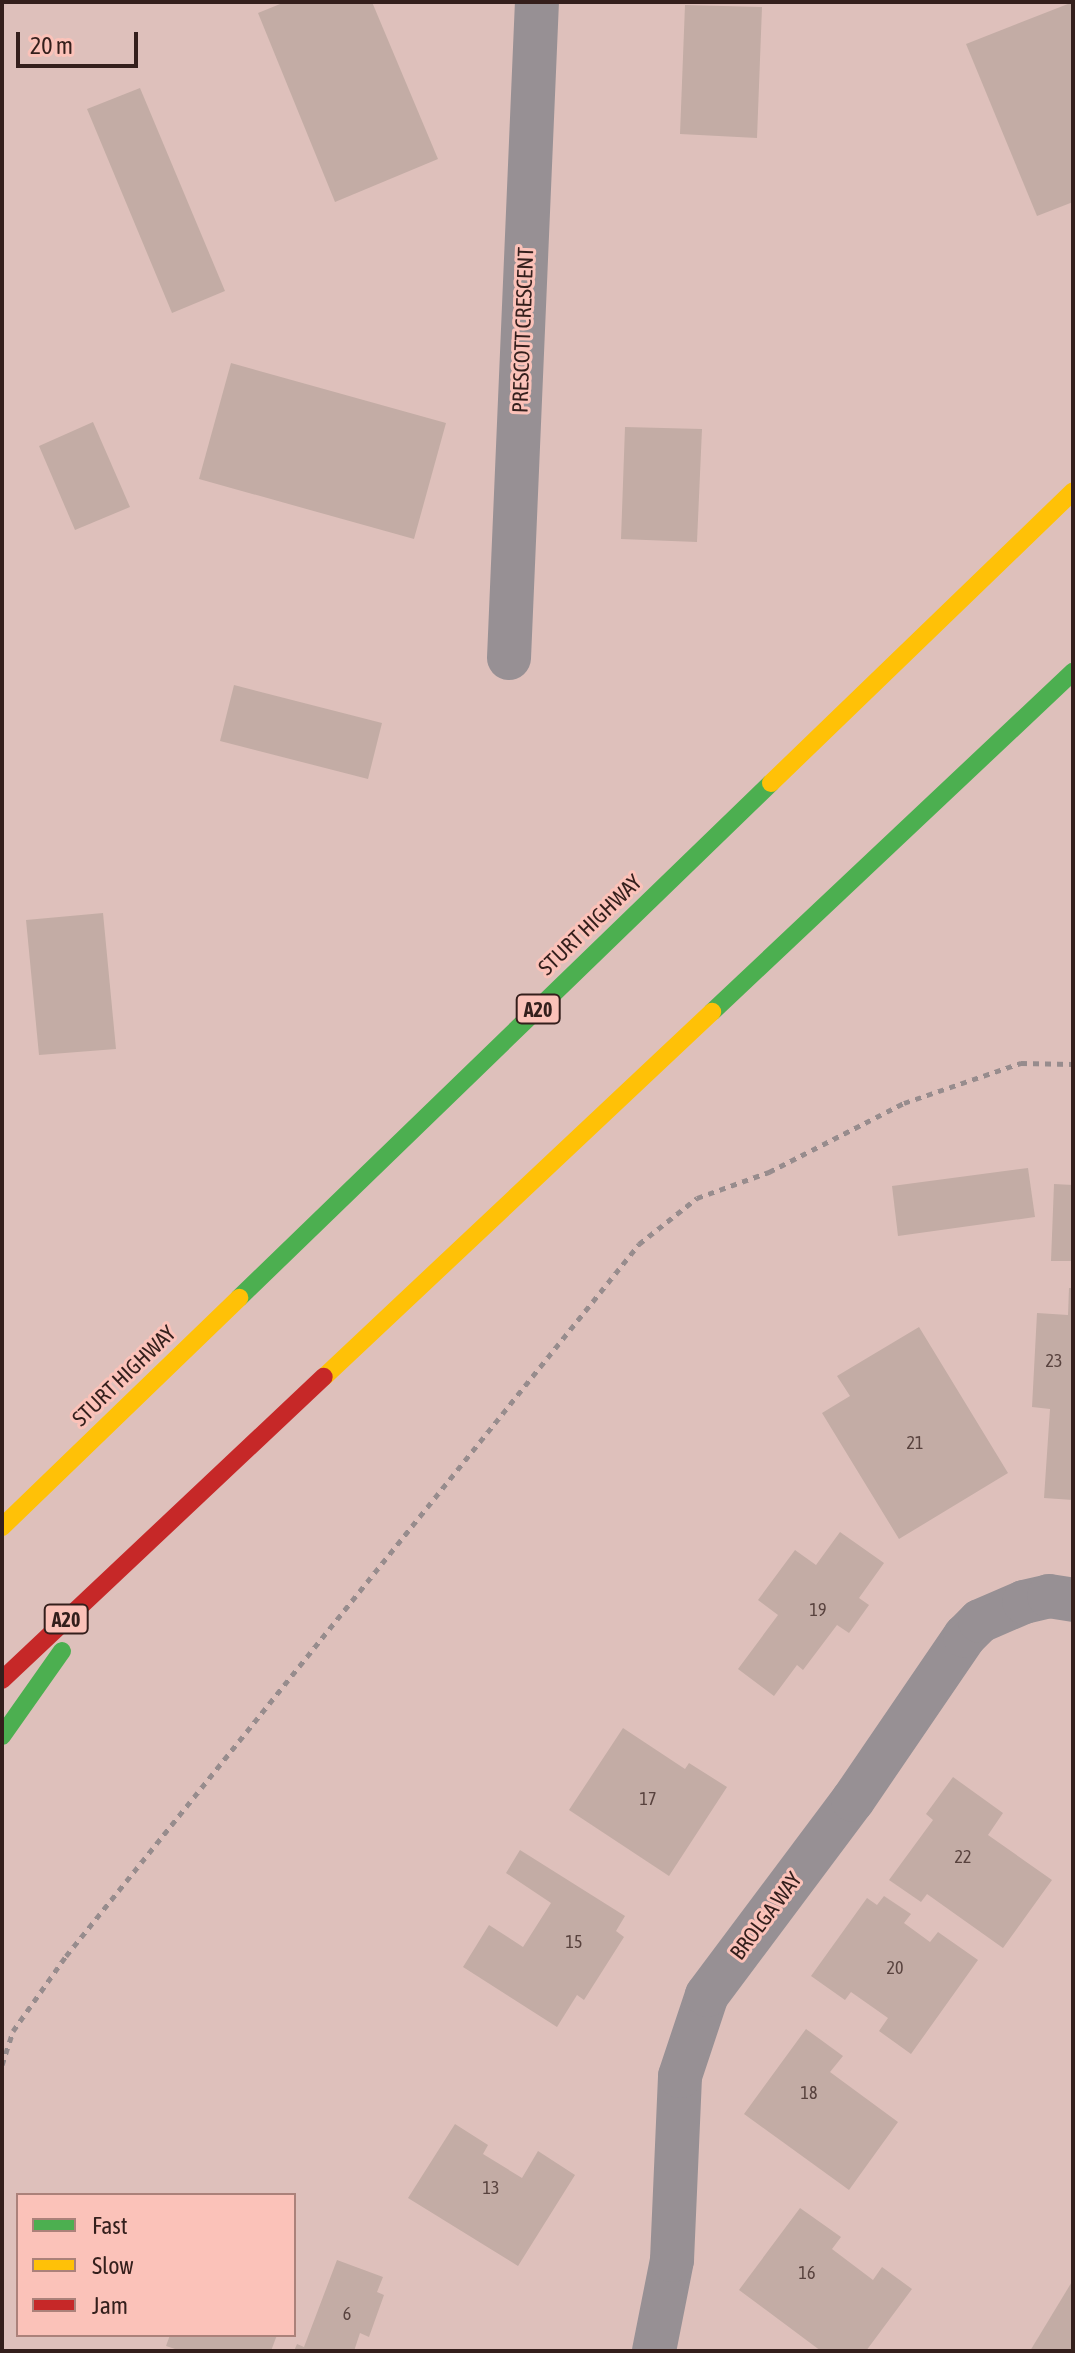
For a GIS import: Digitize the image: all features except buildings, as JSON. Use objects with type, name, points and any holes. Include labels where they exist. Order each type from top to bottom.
[{"type":"highway","name":"STURT HIGHWAY","points":[[2,1527],[1073,491]]},
{"type":"highway","name":"A20","points":[[2,1680],[1073,672]]},
{"type":"highway","points":[[2,1736],[129,1558]]},
{"type":"street","name":"PRESCOTT CRESCENT","points":[[509,658],[537,2]]},
{"type":"street","name":"BROLGA WAY","points":[[654,2351],[672,2260],[680,2076],[707,1995],[853,1800],[965,1636],[980,1621],[1024,1602],[1049,1596],[1073,1600]]},
{"type":"path","points":[[2,2065],[13,2031],[66,1956],[639,1244],[697,1198],[769,1172],[904,1103],[1021,1063],[1073,1064]]},
{"type":"traffic: fast","points":[[712,1012],[1073,672]]},
{"type":"traffic: fast","points":[[239,1298],[771,783]]},
{"type":"traffic: fast","points":[[2,1736],[62,1651]]},
{"type":"traffic: slow","points":[[771,783],[1073,491]]},
{"type":"traffic: slow","points":[[324,1377],[712,1012]]},
{"type":"traffic: slow","points":[[2,1527],[239,1298]]},
{"type":"traffic: jam","points":[[2,1680],[324,1377]]}]
